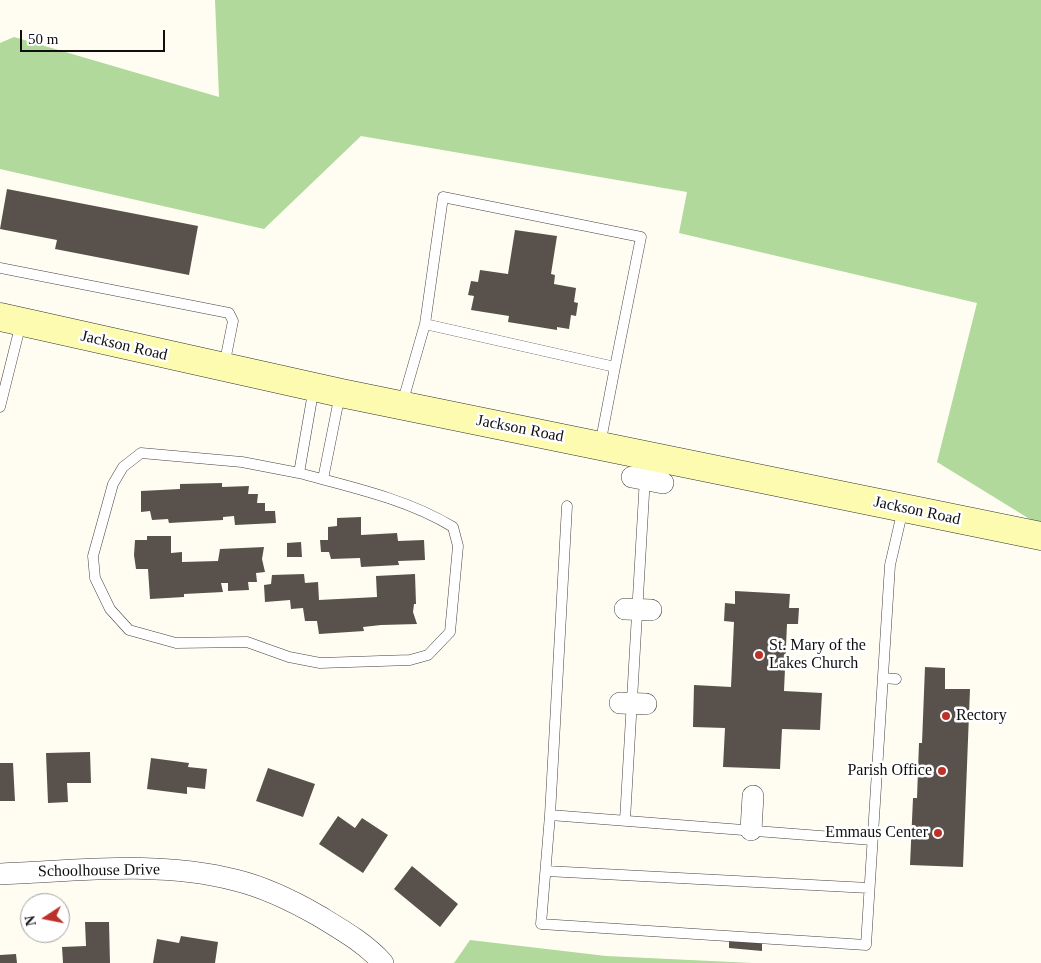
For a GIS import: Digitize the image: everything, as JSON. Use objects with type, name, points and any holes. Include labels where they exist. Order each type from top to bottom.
[{"type":"street","name":"Jackson Road","points":[[10,320],[341,393],[600,445],[646,473],[903,508],[1041,536]]},
{"type":"street","points":[[751,830],[753,796]]},
{"type":"street","name":"Schoolhouse Drive","points":[[0,874],[161,869],[236,880],[274,894],[348,933],[383,963]]},
{"type":"lane","points":[[402,404],[425,324],[443,197],[641,237],[600,445]]},
{"type":"lane","points":[[0,268],[229,313],[234,321],[224,367]]},
{"type":"lane","points":[[0,407],[10,320]]},
{"type":"lane","points":[[425,324],[614,367]]},
{"type":"lane","points":[[299,473],[314,386]]},
{"type":"lane","points":[[323,479],[341,393]]},
{"type":"lane","points":[[141,453],[242,462],[299,473],[363,490],[438,517],[453,526],[458,546],[450,632],[428,655],[410,660],[320,664],[289,657],[247,642],[176,643],[129,630],[110,609],[95,578],[93,556],[113,484],[123,467],[141,453]]},
{"type":"lane","points":[[625,820],[646,473]]},
{"type":"lane","points":[[567,506],[550,816],[541,924],[866,945],[890,565],[903,508]]},
{"type":"lane","points":[[883,678],[896,679]]},
{"type":"lane","points":[[550,816],[625,820],[872,840]]},
{"type":"lane","points":[[546,871],[869,888]]},
{"type":"green space","points":[[215,0],[1041,0],[1041,526],[937,462],[977,303],[679,233],[687,192],[361,136],[264,229],[0,169],[0,43],[14,37],[219,97]]},
{"type":"green space","points":[[470,940],[606,956],[753,963],[454,963]]},
{"type":"building","points":[[7,189],[198,226],[189,275],[55,249],[57,240],[0,229]]},
{"type":"building","points":[[515,230],[557,236],[551,274],[555,275],[554,284],[576,288],[574,302],[578,303],[576,316],[571,315],[569,329],[557,327],[557,330],[508,322],[509,316],[471,310],[474,296],[468,295],[471,281],[478,282],[480,270],[508,274]]},
{"type":"building","points":[[222,483],[222,487],[249,486],[248,494],[258,494],[257,503],[265,503],[265,511],[275,511],[276,523],[235,525],[234,516],[223,517],[223,520],[169,523],[168,519],[152,520],[150,511],[141,512],[141,491],[180,489],[180,484]]},
{"type":"building","points":[[361,517],[361,535],[397,533],[398,541],[424,540],[425,560],[398,561],[399,565],[361,567],[360,558],[331,559],[329,552],[321,552],[320,540],[328,540],[328,527],[337,526],[337,518]]},
{"type":"building","points":[[147,536],[171,536],[171,553],[182,552],[182,562],[218,561],[220,549],[264,547],[262,559],[265,572],[256,573],[257,582],[248,582],[249,590],[228,591],[228,583],[221,583],[223,592],[184,594],[184,597],[150,599],[148,569],[136,569],[134,555],[135,540],[147,540]]},
{"type":"building","points":[[301,542],[302,557],[287,557],[287,543]]},
{"type":"building","points":[[304,574],[305,583],[318,582],[319,600],[377,597],[376,576],[415,574],[416,604],[414,604],[413,612],[417,624],[381,625],[363,627],[364,631],[319,634],[317,621],[305,621],[303,608],[291,609],[290,600],[265,602],[264,585],[271,584],[272,575]]},
{"type":"building","name":"St. Mary of the Lakes Church","points":[[735,591],[790,594],[789,608],[799,608],[798,624],[787,624],[784,691],[822,693],[820,730],[782,729],[780,769],[723,767],[725,728],[693,727],[694,685],[731,687],[734,622],[724,621],[725,603],[735,604]]},
{"type":"building","points":[[925,667],[945,668],[945,689],[970,689],[963,867],[910,865],[913,798],[917,798],[919,743],[922,743]]},
{"type":"building","points":[[90,752],[91,783],[67,783],[68,802],[48,803],[46,753]]},
{"type":"building","points":[[151,758],[189,763],[188,767],[207,769],[205,789],[187,787],[187,794],[147,789]]},
{"type":"building","points":[[0,763],[13,763],[15,801],[0,801]]},
{"type":"building","points":[[268,768],[315,784],[303,817],[256,801]]},
{"type":"building","points":[[338,816],[355,828],[362,818],[388,835],[363,873],[319,844]]},
{"type":"building","points":[[412,866],[458,904],[440,927],[394,889]]},
{"type":"building","points":[[85,922],[109,922],[110,963],[63,963],[62,947],[86,946]]},
{"type":"building","points":[[181,936],[218,942],[215,963],[153,963],[157,939],[179,943]]},
{"type":"building","points":[[729,940],[762,943],[762,951],[729,948]]},
{"type":"building","points":[[16,954],[17,963],[0,963],[0,955]]},
{"type":"place","name":"St. Mary of the Lakes Church","points":[[759,655]]},
{"type":"place","name":"Rectory","points":[[946,716]]},
{"type":"place","name":"Parish Office","points":[[942,771]]},
{"type":"place","name":"Emmaus Center","points":[[938,833]]}]
